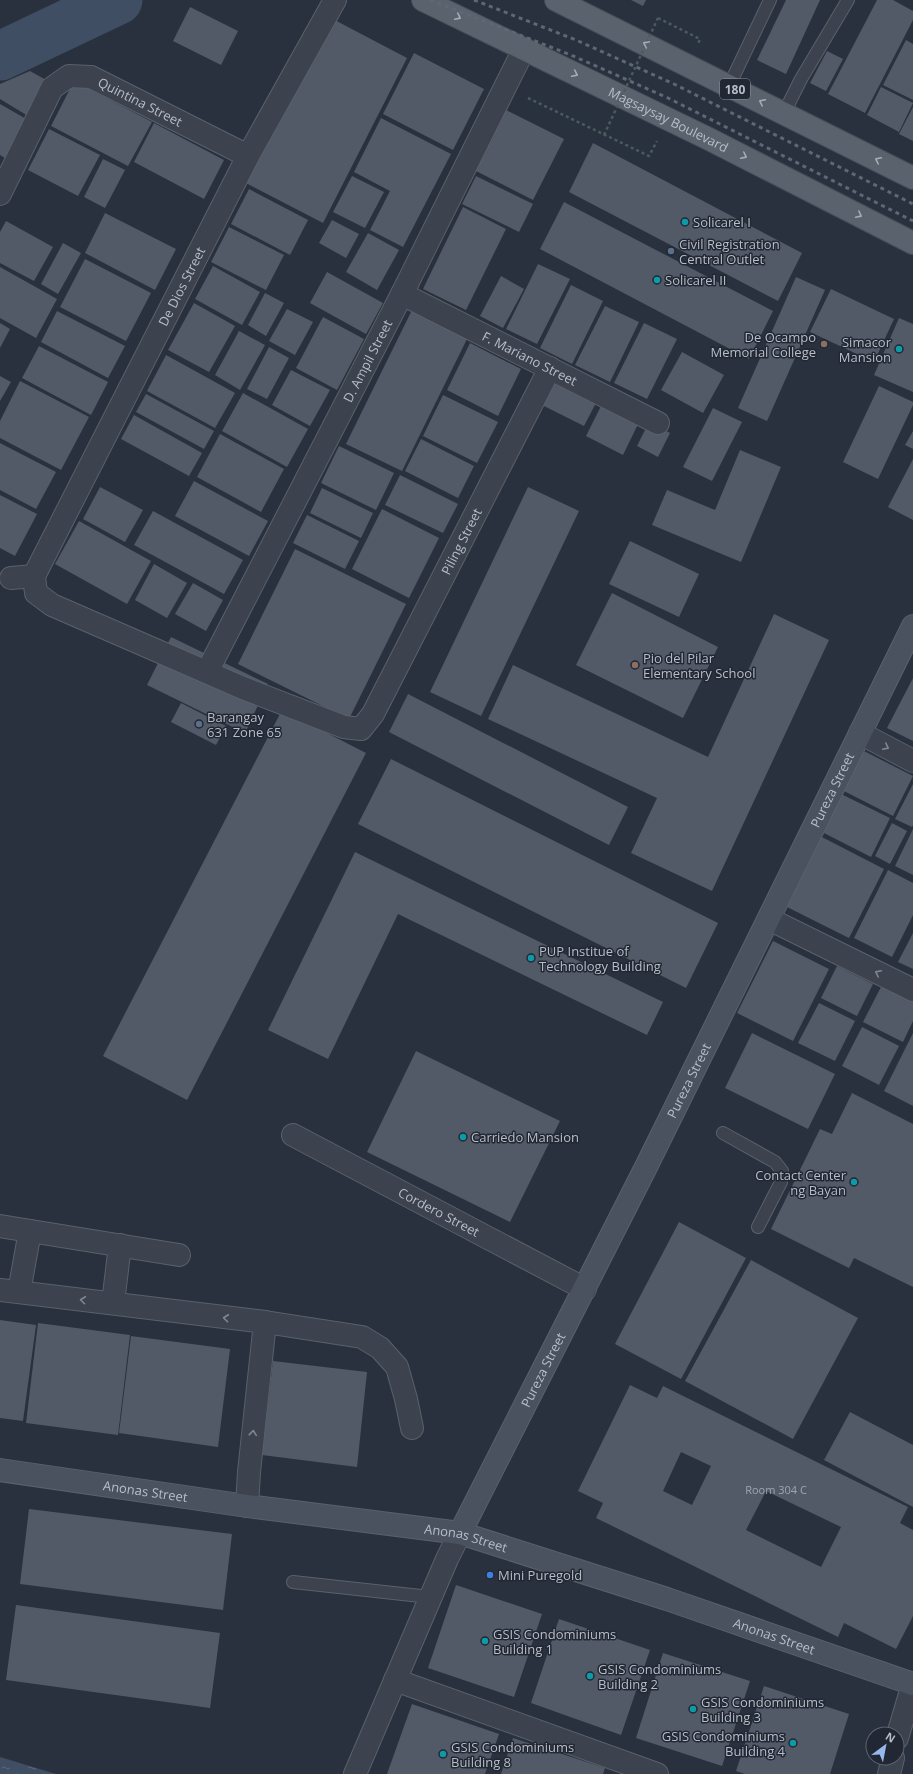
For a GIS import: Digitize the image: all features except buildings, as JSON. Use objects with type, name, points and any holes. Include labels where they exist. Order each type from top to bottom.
[{"type":"main road","name":"Magsaysay Boulevard","points":[[423,0],[709,139],[913,243]]},
{"type":"main road","name":"180","points":[[556,0],[913,178]]},
{"type":"street","name":"De Dios Street","points":[[34,576],[248,156],[335,0]]},
{"type":"street","name":"D. Ampil Street","points":[[207,672],[402,294],[524,49]]},
{"type":"street","name":"Quintina Street","points":[[0,194],[52,88],[69,76],[91,77],[248,156]]},
{"type":"street","name":"F. Mariano Street","points":[[402,294],[658,423]]},
{"type":"street","name":"Piling Street","points":[[207,672],[243,688],[344,727],[361,729],[373,714],[550,368]]},
{"type":"street","points":[[11,578],[34,576],[36,593],[52,605],[207,672]]},
{"type":"street","name":"Pureza Street","points":[[460,1532],[585,1289],[913,626]]},
{"type":"street","points":[[860,733],[913,761]]},
{"type":"street","points":[[769,919],[913,990]]},
{"type":"street","name":"Cordero Street","points":[[294,1135],[585,1289]]},
{"type":"street","points":[[0,1226],[178,1255]]},
{"type":"street","points":[[30,1231],[9,1291],[265,1322],[362,1337],[380,1348],[396,1367],[406,1399],[412,1428]]},
{"type":"street","points":[[112,1303],[120,1245]]},
{"type":"street","points":[[247,1506],[249,1472],[265,1322]]},
{"type":"street","name":"Anonas Street","points":[[0,1470],[247,1506],[460,1532],[667,1599],[913,1684]]},
{"type":"street","points":[[355,1774],[430,1597],[460,1532]]},
{"type":"street","points":[[395,1680],[657,1774]]},
{"type":"street","points":[[901,1726],[913,1684]]},
{"type":"lane","points":[[729,86],[770,0]]},
{"type":"lane","points":[[784,113],[801,79],[848,0]]},
{"type":"lane","points":[[723,1133],[775,1162],[782,1171],[781,1182],[758,1227]]},
{"type":"lane","points":[[293,1582],[430,1597]]},
{"type":"path","points":[[604,135],[658,18],[700,39]]},
{"type":"path","points":[[506,87],[649,156]]},
{"type":"water","points":[[0,1757],[56,1774],[0,1774]]},
{"type":"waterway","points":[[0,56],[118,0]]},
{"type":"railway","points":[[430,0],[571,55],[668,98],[913,221]]},
{"type":"railway","points":[[474,0],[576,40],[674,84],[913,204]]},
{"type":"place","name":"Solicarel I","points":[[685,222]]},
{"type":"place","name":"Civil Registration Central Outlet","points":[[671,251]]},
{"type":"place","name":"Solicarel II","points":[[657,280]]},
{"type":"place","name":"De Ocampo Memorial College","points":[[824,344]]},
{"type":"place","name":"Simacor Mansion","points":[[899,349]]},
{"type":"place","name":"Pio del Pilar Elementary School","points":[[635,665]]},
{"type":"place","name":"Barangay 631 Zone 65","points":[[199,724]]},
{"type":"place","name":"PUP Institue of Technology Building","points":[[531,958]]},
{"type":"place","name":"Carriedo Mansion","points":[[463,1137]]},
{"type":"place","name":"Contact Center ng Bayan","points":[[854,1182]]},
{"type":"place","name":"Mini Puregold","points":[[490,1575]]},
{"type":"place","name":"GSIS Condominiums Building 1","points":[[485,1641]]},
{"type":"place","name":"GSIS Condominiums Building 2","points":[[590,1676]]},
{"type":"place","name":"GSIS Condominiums Building 3","points":[[693,1709]]},
{"type":"place","name":"GSIS Condominiums Building 4","points":[[793,1743]]},
{"type":"place","name":"GSIS Condominiums Building 8","points":[[443,1754]]}]
